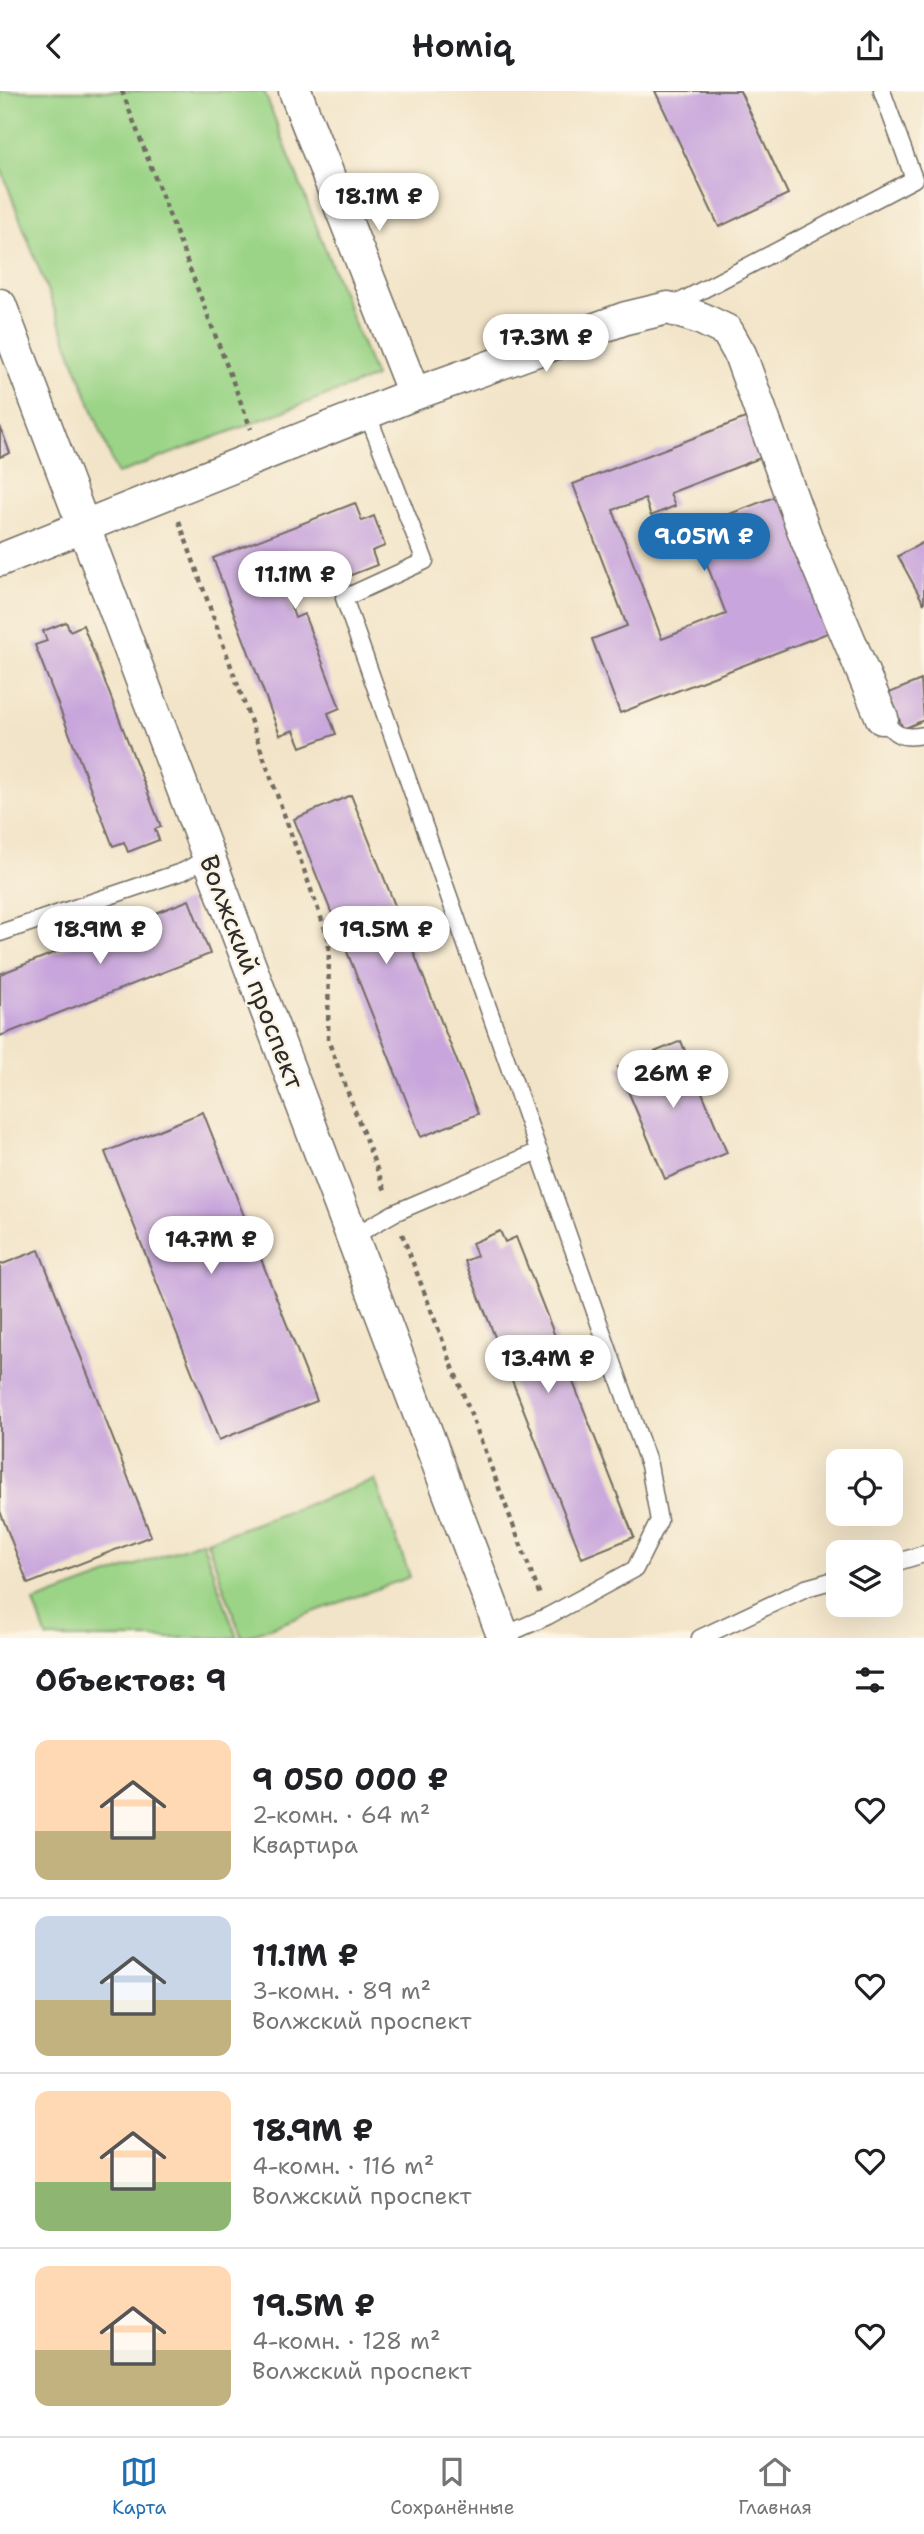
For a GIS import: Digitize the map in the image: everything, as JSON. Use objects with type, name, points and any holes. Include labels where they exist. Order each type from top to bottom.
[{"type":"street","points":[[295,91],[414,394]]},
{"type":"street","name":"Волжский проспект","points":[[0,305],[503,1637]]},
{"type":"street","points":[[0,560],[86,528],[414,394],[626,318],[668,308],[727,331],[740,353],[807,540],[882,718]]},
{"type":"lane","points":[[668,308],[914,179],[882,91]]},
{"type":"lane","points":[[367,413],[425,561],[344,599],[649,1465],[659,1521],[635,1569],[503,1637]]},
{"type":"lane","points":[[882,718],[893,734],[905,739],[924,735]]},
{"type":"lane","points":[[0,933],[184,871],[209,857]]},
{"type":"lane","points":[[352,1237],[394,1213],[539,1151]]},
{"type":"lane","points":[[903,1560],[924,1554]]},
{"type":"lane","points":[[700,1638],[806,1588],[826,1582]]},
{"type":"path","points":[[122,91],[261,456]]},
{"type":"path","points":[[169,493],[329,940],[328,1040],[548,1616]]},
{"type":"green space","points":[[0,91],[264,91],[375,377],[117,474],[0,166]]},
{"type":"green space","points":[[375,1480],[410,1577],[242,1638],[207,1541]]},
{"type":"green space","points":[[202,1541],[237,1638],[47,1638],[34,1602]]},
{"type":"building","points":[[655,91],[740,91],[788,194],[719,227]]},
{"type":"building","points":[[748,417],[763,457],[670,493],[675,506],[651,516],[645,499],[613,510],[662,639],[726,614],[693,528],[787,492],[838,629],[620,713],[592,639],[627,626],[573,484]]},
{"type":"building","points":[[0,426],[10,453],[0,457]]},
{"type":"building","points":[[355,503],[362,521],[374,516],[385,546],[372,551],[377,565],[323,586],[320,577],[285,590],[295,618],[304,614],[340,708],[328,713],[336,734],[301,747],[294,730],[280,735],[213,558]]},
{"type":"building","points":[[924,542],[924,604],[898,556]]},
{"type":"building","points":[[66,622],[70,631],[83,625],[161,827],[155,829],[159,840],[128,852],[124,842],[113,846],[35,645],[47,641],[43,631]]},
{"type":"building","points":[[921,680],[924,720],[903,729],[889,693]]},
{"type":"building","points":[[351,795],[478,1114],[421,1137],[294,819]]},
{"type":"building","points":[[189,900],[210,954],[0,1036],[0,974]]},
{"type":"building","points":[[681,1041],[727,1153],[665,1179],[618,1067]]},
{"type":"building","points":[[203,1112],[317,1401],[219,1440],[105,1152]]},
{"type":"building","points":[[500,1231],[505,1242],[516,1237],[634,1537],[582,1558],[465,1261],[477,1256],[472,1243]]},
{"type":"building","points":[[39,1250],[151,1536],[28,1584],[0,1511],[0,1265]]}]
